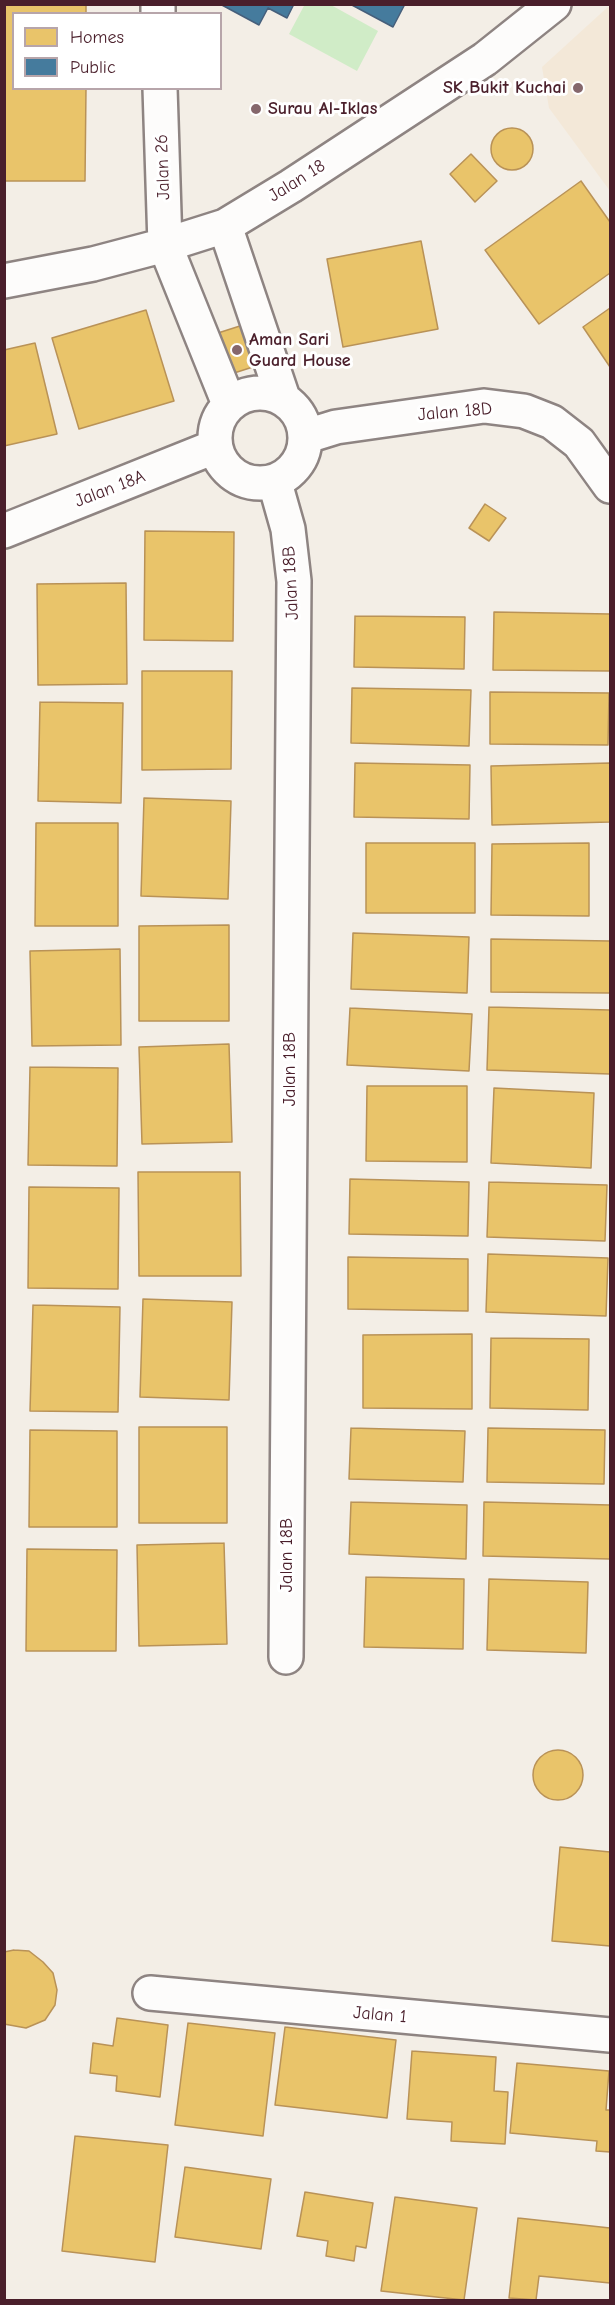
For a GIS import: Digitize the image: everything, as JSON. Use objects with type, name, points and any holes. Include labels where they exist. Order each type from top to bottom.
[{"type":"street","name":"Jalan 18","points":[[4,281],[165,245],[225,226],[485,59],[554,4]]},
{"type":"street","name":"Jalan 26","points":[[160,90],[165,245]]},
{"type":"street","points":[[225,226],[283,398],[300,414],[307,436],[299,465],[275,483],[249,484],[226,471],[214,447],[216,424],[229,404],[255,392],[283,398]]},
{"type":"street","points":[[165,245],[229,404]]},
{"type":"street","name":"Jalan 18D","points":[[307,436],[336,428],[484,406],[524,411],[552,422],[579,443],[610,486]]},
{"type":"street","name":"Jalan 18A","points":[[4,531],[214,447]]},
{"type":"street","name":"Jalan 18B","points":[[275,483],[288,530],[294,581],[286,1657]]},
{"type":"street","name":"Jalan 1","points":[[150,1992],[610,2036]]},
{"type":"shaded area","name":"SK Bukit Kuchai","points":[[610,5],[610,191],[549,108],[542,67]]},
{"type":"green space","points":[[305,4],[331,5],[378,31],[357,71],[289,34]]},
{"type":"building: Homes","points":[[4,4],[86,4],[86,12],[12,12],[12,90],[86,90],[85,181],[4,181]]},
{"type":"building: Homes","points":[[512,128],[527,134],[533,149],[527,164],[512,170],[497,164],[491,149],[497,134]]},
{"type":"building: Homes","points":[[471,154],[497,181],[475,202],[450,174]]},
{"type":"building: Homes","points":[[581,181],[610,222],[610,273],[539,324],[485,250]]},
{"type":"building: Homes","points":[[421,241],[438,329],[343,347],[327,259]]},
{"type":"building: Homes","points":[[610,308],[610,367],[583,327]]},
{"type":"building: Homes","points":[[146,310],[174,401],[79,429],[52,338]]},
{"type":"building: Homes","name":"Aman Sari Guard House","points":[[243,325],[256,366],[231,374],[218,333]]},
{"type":"building: Homes","points":[[35,343],[57,434],[4,446],[4,350]]},
{"type":"building: Homes","points":[[485,504],[506,518],[489,541],[469,528]]},
{"type":"building: Homes","points":[[145,531],[234,532],[233,641],[144,640]]},
{"type":"building: Homes","points":[[126,583],[127,684],[38,685],[37,584]]},
{"type":"building: Homes","points":[[494,612],[610,614],[610,671],[493,670]]},
{"type":"building: Homes","points":[[355,616],[465,617],[464,669],[354,667]]},
{"type":"building: Homes","points":[[142,671],[232,671],[231,769],[142,770]]},
{"type":"building: Homes","points":[[352,688],[471,690],[469,746],[351,743]]},
{"type":"building: Homes","points":[[490,692],[609,693],[608,745],[490,744]]},
{"type":"building: Homes","points":[[40,702],[123,703],[121,803],[38,801]]},
{"type":"building: Homes","points":[[355,763],[470,765],[469,819],[354,817]]},
{"type":"building: Homes","points":[[610,763],[610,822],[492,825],[491,766]]},
{"type":"building: Homes","points":[[144,798],[231,801],[228,899],[141,896]]},
{"type":"building: Homes","points":[[36,823],[118,823],[118,926],[35,926]]},
{"type":"building: Homes","points":[[366,843],[475,843],[475,913],[366,913]]},
{"type":"building: Homes","points":[[589,843],[589,916],[491,915],[492,844]]},
{"type":"building: Homes","points":[[229,925],[229,1021],[139,1021],[139,926]]},
{"type":"building: Homes","points":[[353,933],[469,937],[467,993],[351,989]]},
{"type":"building: Homes","points":[[491,939],[610,941],[610,993],[491,992]]},
{"type":"building: Homes","points":[[120,949],[121,1045],[32,1046],[30,951]]},
{"type":"building: Homes","points":[[489,1007],[610,1010],[610,1074],[487,1070]]},
{"type":"building: Homes","points":[[350,1008],[472,1014],[469,1071],[347,1065]]},
{"type":"building: Homes","points":[[229,1044],[232,1142],[142,1144],[139,1047]]},
{"type":"building: Homes","points":[[30,1067],[118,1068],[117,1166],[28,1165]]},
{"type":"building: Homes","points":[[367,1086],[467,1086],[467,1162],[366,1161]]},
{"type":"building: Homes","points":[[494,1088],[594,1093],[591,1168],[491,1163]]},
{"type":"building: Homes","points":[[138,1172],[240,1172],[241,1276],[139,1276]]},
{"type":"building: Homes","points":[[350,1179],[469,1182],[468,1236],[349,1234]]},
{"type":"building: Homes","points":[[489,1182],[607,1185],[605,1241],[487,1237]]},
{"type":"building: Homes","points":[[29,1187],[119,1188],[118,1289],[28,1288]]},
{"type":"building: Homes","points":[[488,1254],[608,1258],[606,1316],[486,1312]]},
{"type":"building: Homes","points":[[348,1257],[468,1259],[468,1311],[348,1309]]},
{"type":"building: Homes","points":[[143,1299],[232,1302],[229,1400],[140,1397]]},
{"type":"building: Homes","points":[[33,1305],[120,1307],[118,1412],[30,1411]]},
{"type":"building: Homes","points":[[472,1334],[472,1409],[363,1408],[363,1335]]},
{"type":"building: Homes","points":[[491,1338],[589,1339],[588,1410],[490,1408]]},
{"type":"building: Homes","points":[[139,1427],[227,1427],[227,1523],[139,1523]]},
{"type":"building: Homes","points":[[351,1428],[465,1431],[463,1482],[349,1479]]},
{"type":"building: Homes","points":[[488,1428],[605,1430],[604,1484],[487,1482]]},
{"type":"building: Homes","points":[[30,1430],[117,1431],[117,1527],[29,1527]]},
{"type":"building: Homes","points":[[351,1502],[467,1505],[466,1559],[349,1554]]},
{"type":"building: Homes","points":[[484,1502],[610,1505],[610,1559],[483,1556]]},
{"type":"building: Homes","points":[[224,1543],[227,1644],[139,1646],[137,1545]]},
{"type":"building: Homes","points":[[27,1549],[117,1550],[116,1651],[26,1651]]},
{"type":"building: Homes","points":[[366,1577],[464,1579],[463,1649],[364,1647]]},
{"type":"building: Homes","points":[[489,1579],[588,1582],[586,1653],[487,1650]]},
{"type":"building: Homes","points":[[558,1750],[567,1752],[578,1761],[583,1775],[581,1784],[572,1795],[558,1800],[549,1798],[538,1789],[533,1775],[535,1766],[544,1755]]},
{"type":"building: Homes","points":[[560,1847],[610,1852],[610,1946],[552,1941]]},
{"type":"building: Homes","points":[[29,1951],[43,1962],[53,1973],[57,1990],[55,2005],[45,2020],[26,2028],[4,2024],[4,1952]]},
{"type":"building: Homes","points":[[117,2018],[168,2025],[160,2097],[116,2091],[117,2076],[90,2073],[93,2043],[113,2046]]},
{"type":"building: Homes","points":[[188,2023],[275,2033],[263,2136],[175,2125]]},
{"type":"building: Homes","points":[[285,2027],[396,2040],[387,2118],[275,2105]]},
{"type":"building: Homes","points":[[412,2051],[496,2057],[494,2091],[508,2092],[505,2144],[451,2141],[452,2122],[407,2119]]},
{"type":"building: Homes","points":[[517,2063],[609,2071],[606,2110],[610,2110],[610,2152],[596,2151],[597,2141],[510,2133]]},
{"type":"building: Homes","points":[[75,2136],[168,2145],[155,2262],[62,2251]]},
{"type":"building: Homes","points":[[185,2167],[271,2179],[261,2249],[175,2237]]},
{"type":"building: Homes","points":[[305,2192],[373,2203],[366,2248],[356,2246],[354,2261],[326,2256],[328,2241],[297,2236]]},
{"type":"building: Homes","points":[[395,2197],[477,2208],[464,2300],[381,2291]]},
{"type":"building: Homes","points":[[518,2218],[610,2228],[610,2283],[539,2276],[536,2300],[509,2298]]},
{"type":"building: Public","points":[[220,4],[294,4],[287,18],[268,8],[259,25]]},
{"type":"building: Public","points":[[350,4],[405,4],[393,27]]},
{"type":"place","name":"SK Bukit Kuchai","points":[[578,88]]},
{"type":"place","name":"Surau Al-Iklas","points":[[256,109]]},
{"type":"place","name":"Aman Sari Guard House","points":[[237,350]]}]
